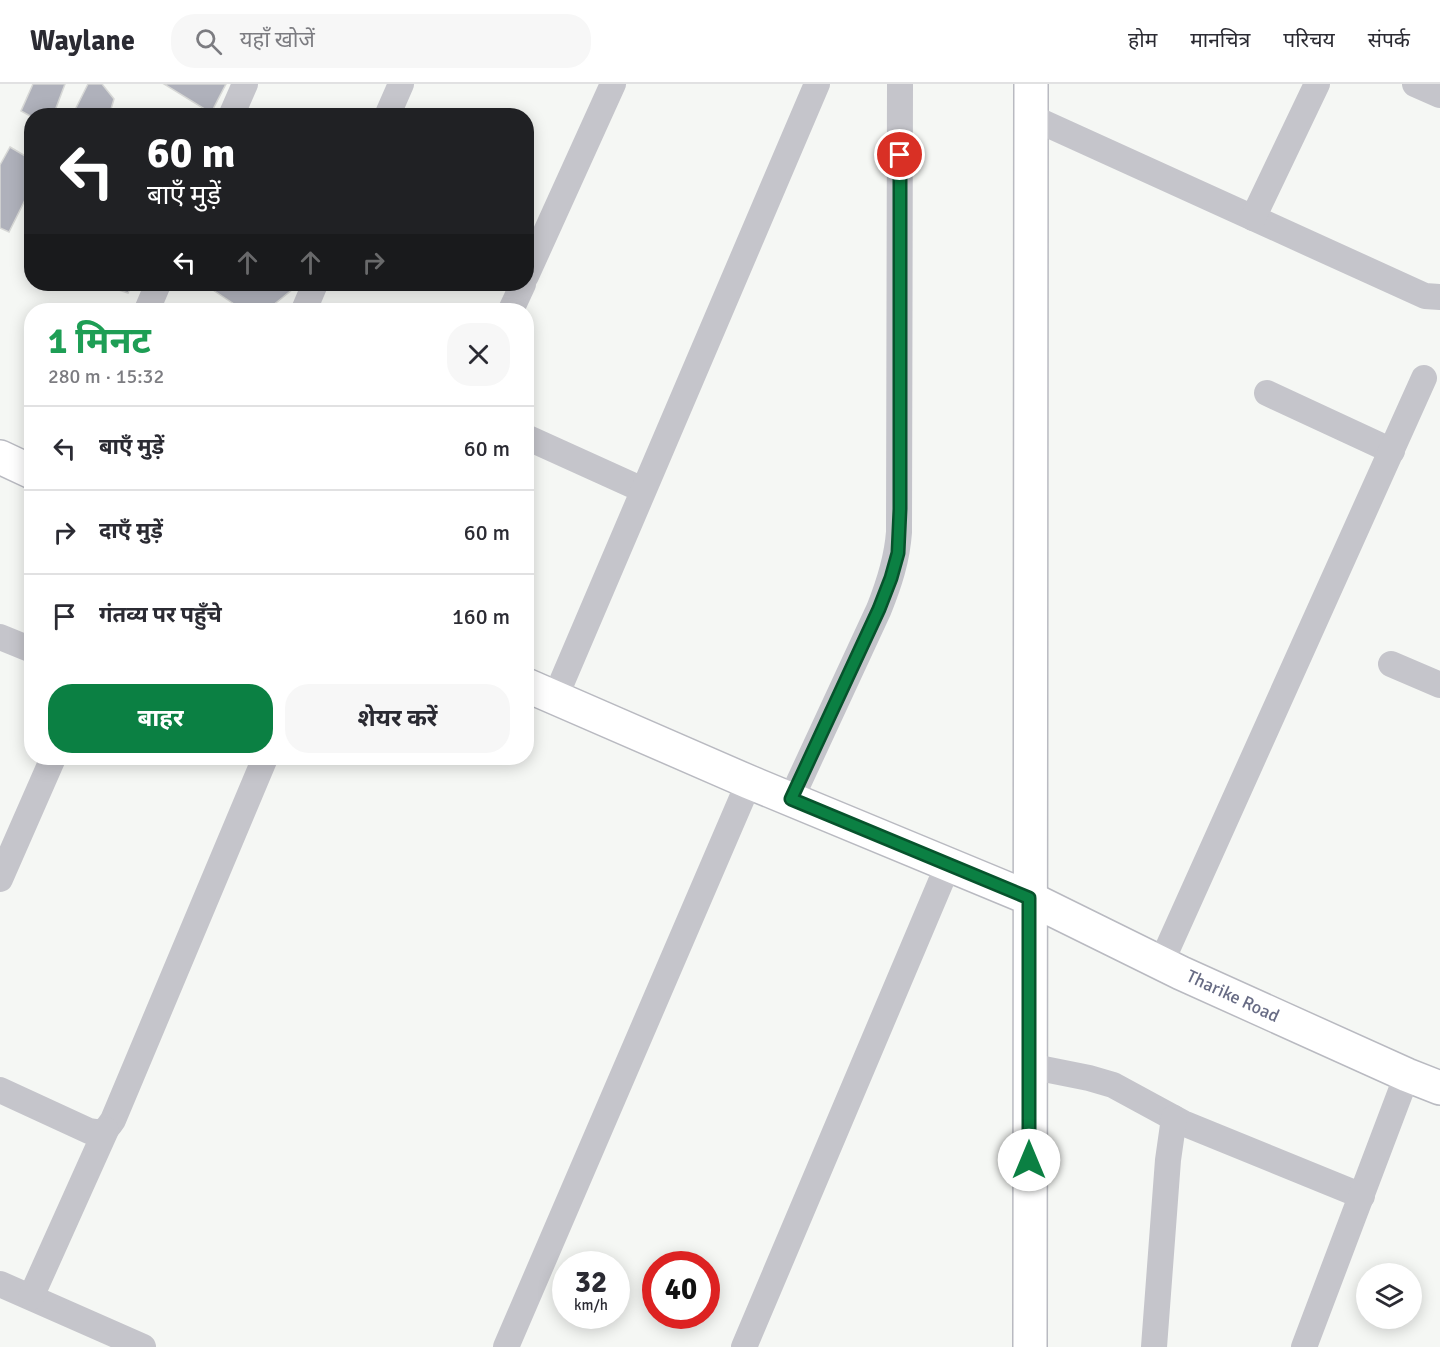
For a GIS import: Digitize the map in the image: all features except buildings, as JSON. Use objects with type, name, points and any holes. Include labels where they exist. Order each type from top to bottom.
[{"type":"street","points":[[234,108],[245,84]]},
{"type":"street","points":[[390,108],[401,84]]},
{"type":"street","points":[[534,258],[613,84]]},
{"type":"street","points":[[541,692],[643,490],[817,84]]},
{"type":"street","points":[[791,799],[879,609],[898,553],[900,521],[900,84]]},
{"type":"street","points":[[1030,1347],[1031,84]]},
{"type":"street","points":[[1253,218],[1317,84]]},
{"type":"street","points":[[1414,84],[1440,95]]},
{"type":"street","points":[[1031,117],[1425,296],[1440,297]]},
{"type":"street","points":[[1161,963],[1424,378]]},
{"type":"street","points":[[1267,393],[1392,451]]},
{"type":"street","points":[[534,441],[643,490]]},
{"type":"street","points":[[0,457],[24,468]]},
{"type":"street","points":[[0,637],[24,647]]},
{"type":"street","points":[[1391,664],[1440,685]]},
{"type":"street","name":"Tharike Road","points":[[541,692],[749,782],[1029,898],[1161,963],[1440,1088]]},
{"type":"street","points":[[0,879],[50,765]]},
{"type":"street","points":[[31,1298],[106,1130],[113,1120],[262,765]]},
{"type":"street","points":[[506,1347],[749,782]]},
{"type":"street","points":[[744,1347],[948,865]]},
{"type":"street","points":[[1029,1066],[1113,1085],[1174,1118],[1362,1196]]},
{"type":"street","points":[[1304,1347],[1407,1075]]},
{"type":"street","points":[[0,1090],[89,1131],[99,1133],[106,1130]]},
{"type":"street","points":[[1154,1347],[1168,1160],[1174,1118]]},
{"type":"street","points":[[0,1284],[31,1298],[98,1338],[143,1347]]},
{"type":"route","points":[[900,155],[898,553],[879,609],[791,799],[1029,898],[1029,1160]]}]
